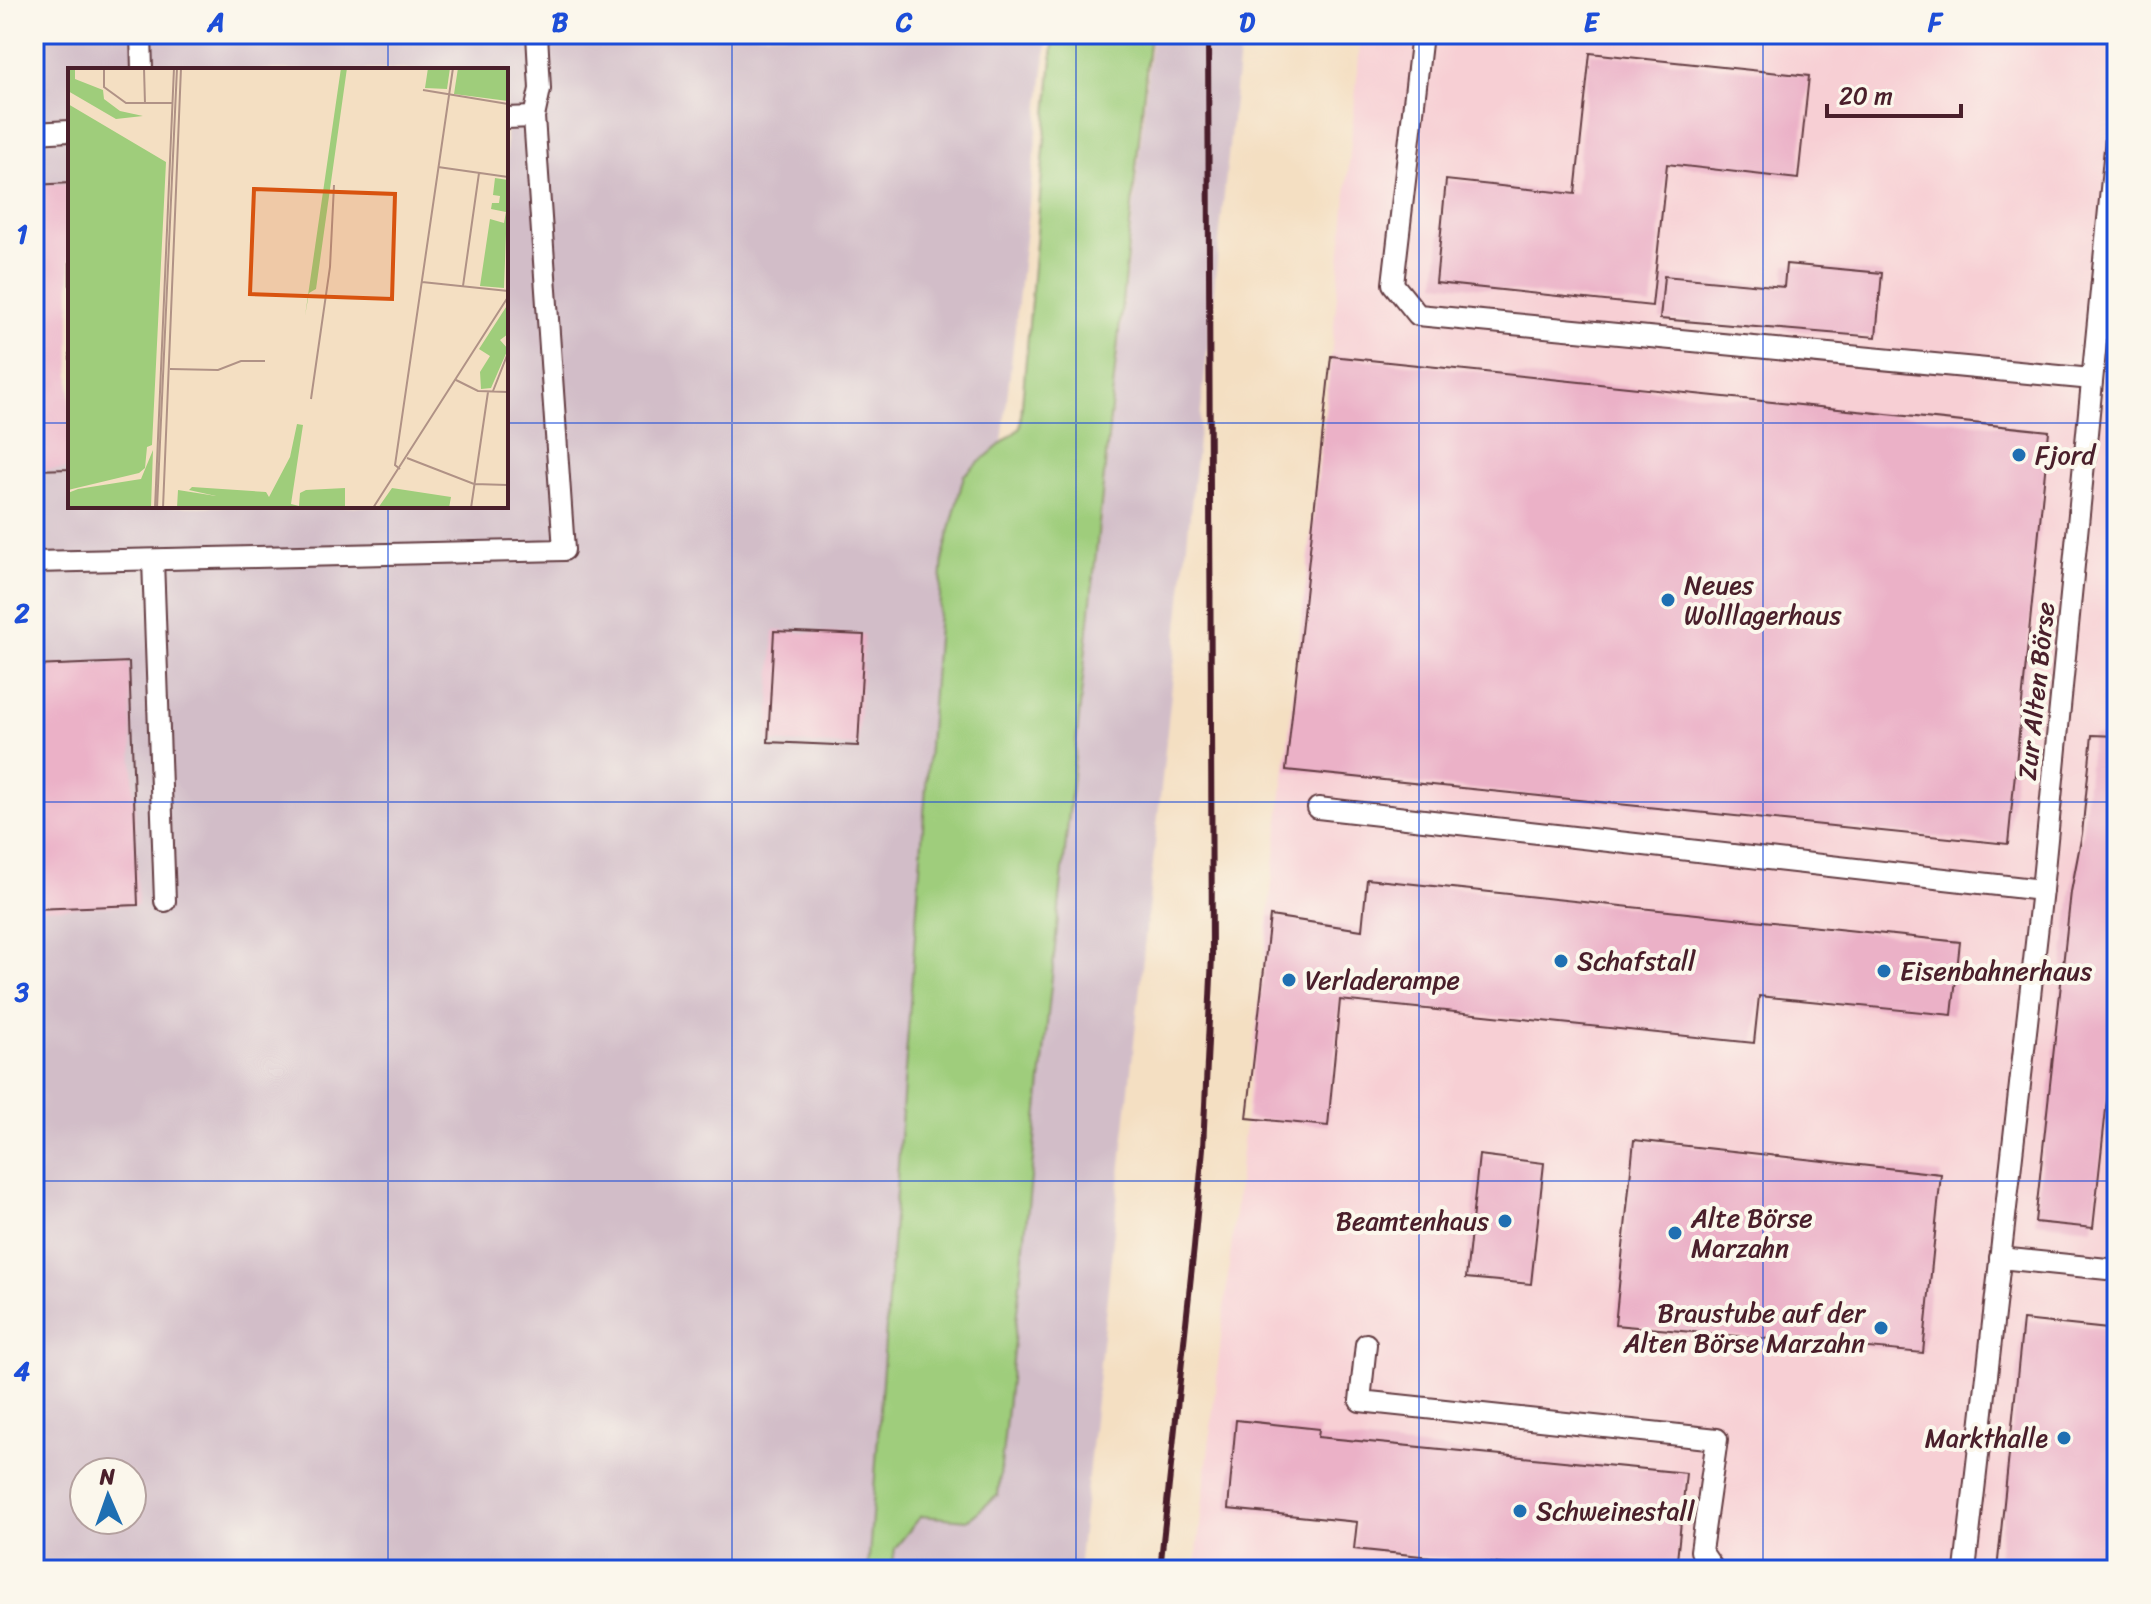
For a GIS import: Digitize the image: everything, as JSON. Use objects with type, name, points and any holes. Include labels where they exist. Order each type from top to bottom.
[{"type":"lane","points":[[141,34],[142,68]]},
{"type":"lane","points":[[34,562],[564,550],[534,117],[540,89],[537,34]]},
{"type":"lane","points":[[1422,34],[1393,284],[1418,315],[2092,379]]},
{"type":"lane","points":[[508,118],[534,117]]},
{"type":"lane","name":"Zur Alten Börse","points":[[1965,1570],[2042,890],[2117,128]]},
{"type":"lane","points":[[34,133],[68,131]]},
{"type":"lane","points":[[153,560],[165,901]]},
{"type":"lane","points":[[1318,808],[2042,890]]},
{"type":"lane","points":[[2000,1258],[2117,1270]]},
{"type":"lane","points":[[1366,1344],[1360,1401],[1717,1439],[1701,1551],[1714,1570]]},
{"type":"shaded area","points":[[34,34],[1048,34],[883,1502],[998,1494],[1152,34],[1241,34],[1078,1570],[34,1570]]},
{"type":"shaded area","points":[[1361,34],[2117,34],[2117,1570],[1195,1570],[1332,347]]},
{"type":"green space","points":[[1054,34],[1150,34],[998,1495],[968,1520],[921,1516],[895,1548],[892,1570],[868,1570],[943,557],[964,475],[1020,428]]},
{"type":"building","points":[[1590,53],[1809,76],[1798,179],[1667,164],[1652,306],[1436,283],[1446,180],[1575,194]]},
{"type":"building","points":[[68,183],[68,469],[34,470],[34,185]]},
{"type":"building","points":[[1786,264],[1882,273],[1876,337],[1660,319],[1664,276],[1784,287]]},
{"type":"building","name":"Neues Wolllagerhaus","points":[[1331,356],[2049,431],[2008,844],[1286,770]]},
{"type":"building","points":[[774,631],[864,635],[858,746],[768,742]]},
{"type":"building","points":[[129,662],[138,905],[34,909],[34,666]]},
{"type":"building","points":[[2092,735],[2117,736],[2117,1037],[2114,1036],[2093,1228],[2035,1222],[2071,892],[2082,834]]},
{"type":"building","name":"Schafstall","points":[[1367,879],[1960,942],[1952,1015],[1759,996],[1754,1043],[1340,1000],[1328,1126],[1247,1118],[1270,916],[1362,930]]},
{"type":"building","points":[[1634,1140],[1941,1174],[1923,1353],[1615,1325]]},
{"type":"building","name":"Beamtenhaus","points":[[1479,1155],[1544,1163],[1531,1284],[1466,1278]]},
{"type":"building","name":"Markthalle","points":[[2023,1320],[2117,1330],[2117,1545],[2114,1570],[1997,1570]]},
{"type":"building","name":"Schweinestall","points":[[1236,1420],[1319,1429],[1318,1437],[1686,1473],[1676,1570],[1556,1570],[1354,1549],[1357,1522],[1228,1509]]},
{"type":"railway","points":[[1160,1570],[1203,1148],[1212,956],[1208,34]]},
{"type":"place","name":"Fjord","points":[[2019,455]]},
{"type":"place","name":"Neues Wolllagerhaus","points":[[1668,600]]},
{"type":"place","name":"Schafstall","points":[[1561,961]]},
{"type":"place","name":"Eisenbahnerhaus","points":[[1884,971]]},
{"type":"place","name":"Verladerampe","points":[[1289,980]]},
{"type":"place","name":"Beamtenhaus","points":[[1505,1221]]},
{"type":"place","name":"Alte Börse Marzahn","points":[[1675,1233]]},
{"type":"place","name":"Braustube auf der Alten Börse Marzahn","points":[[1881,1328]]},
{"type":"place","name":"Markthalle","points":[[2064,1438]]},
{"type":"place","name":"Schweinestall","points":[[1520,1511]]}]
